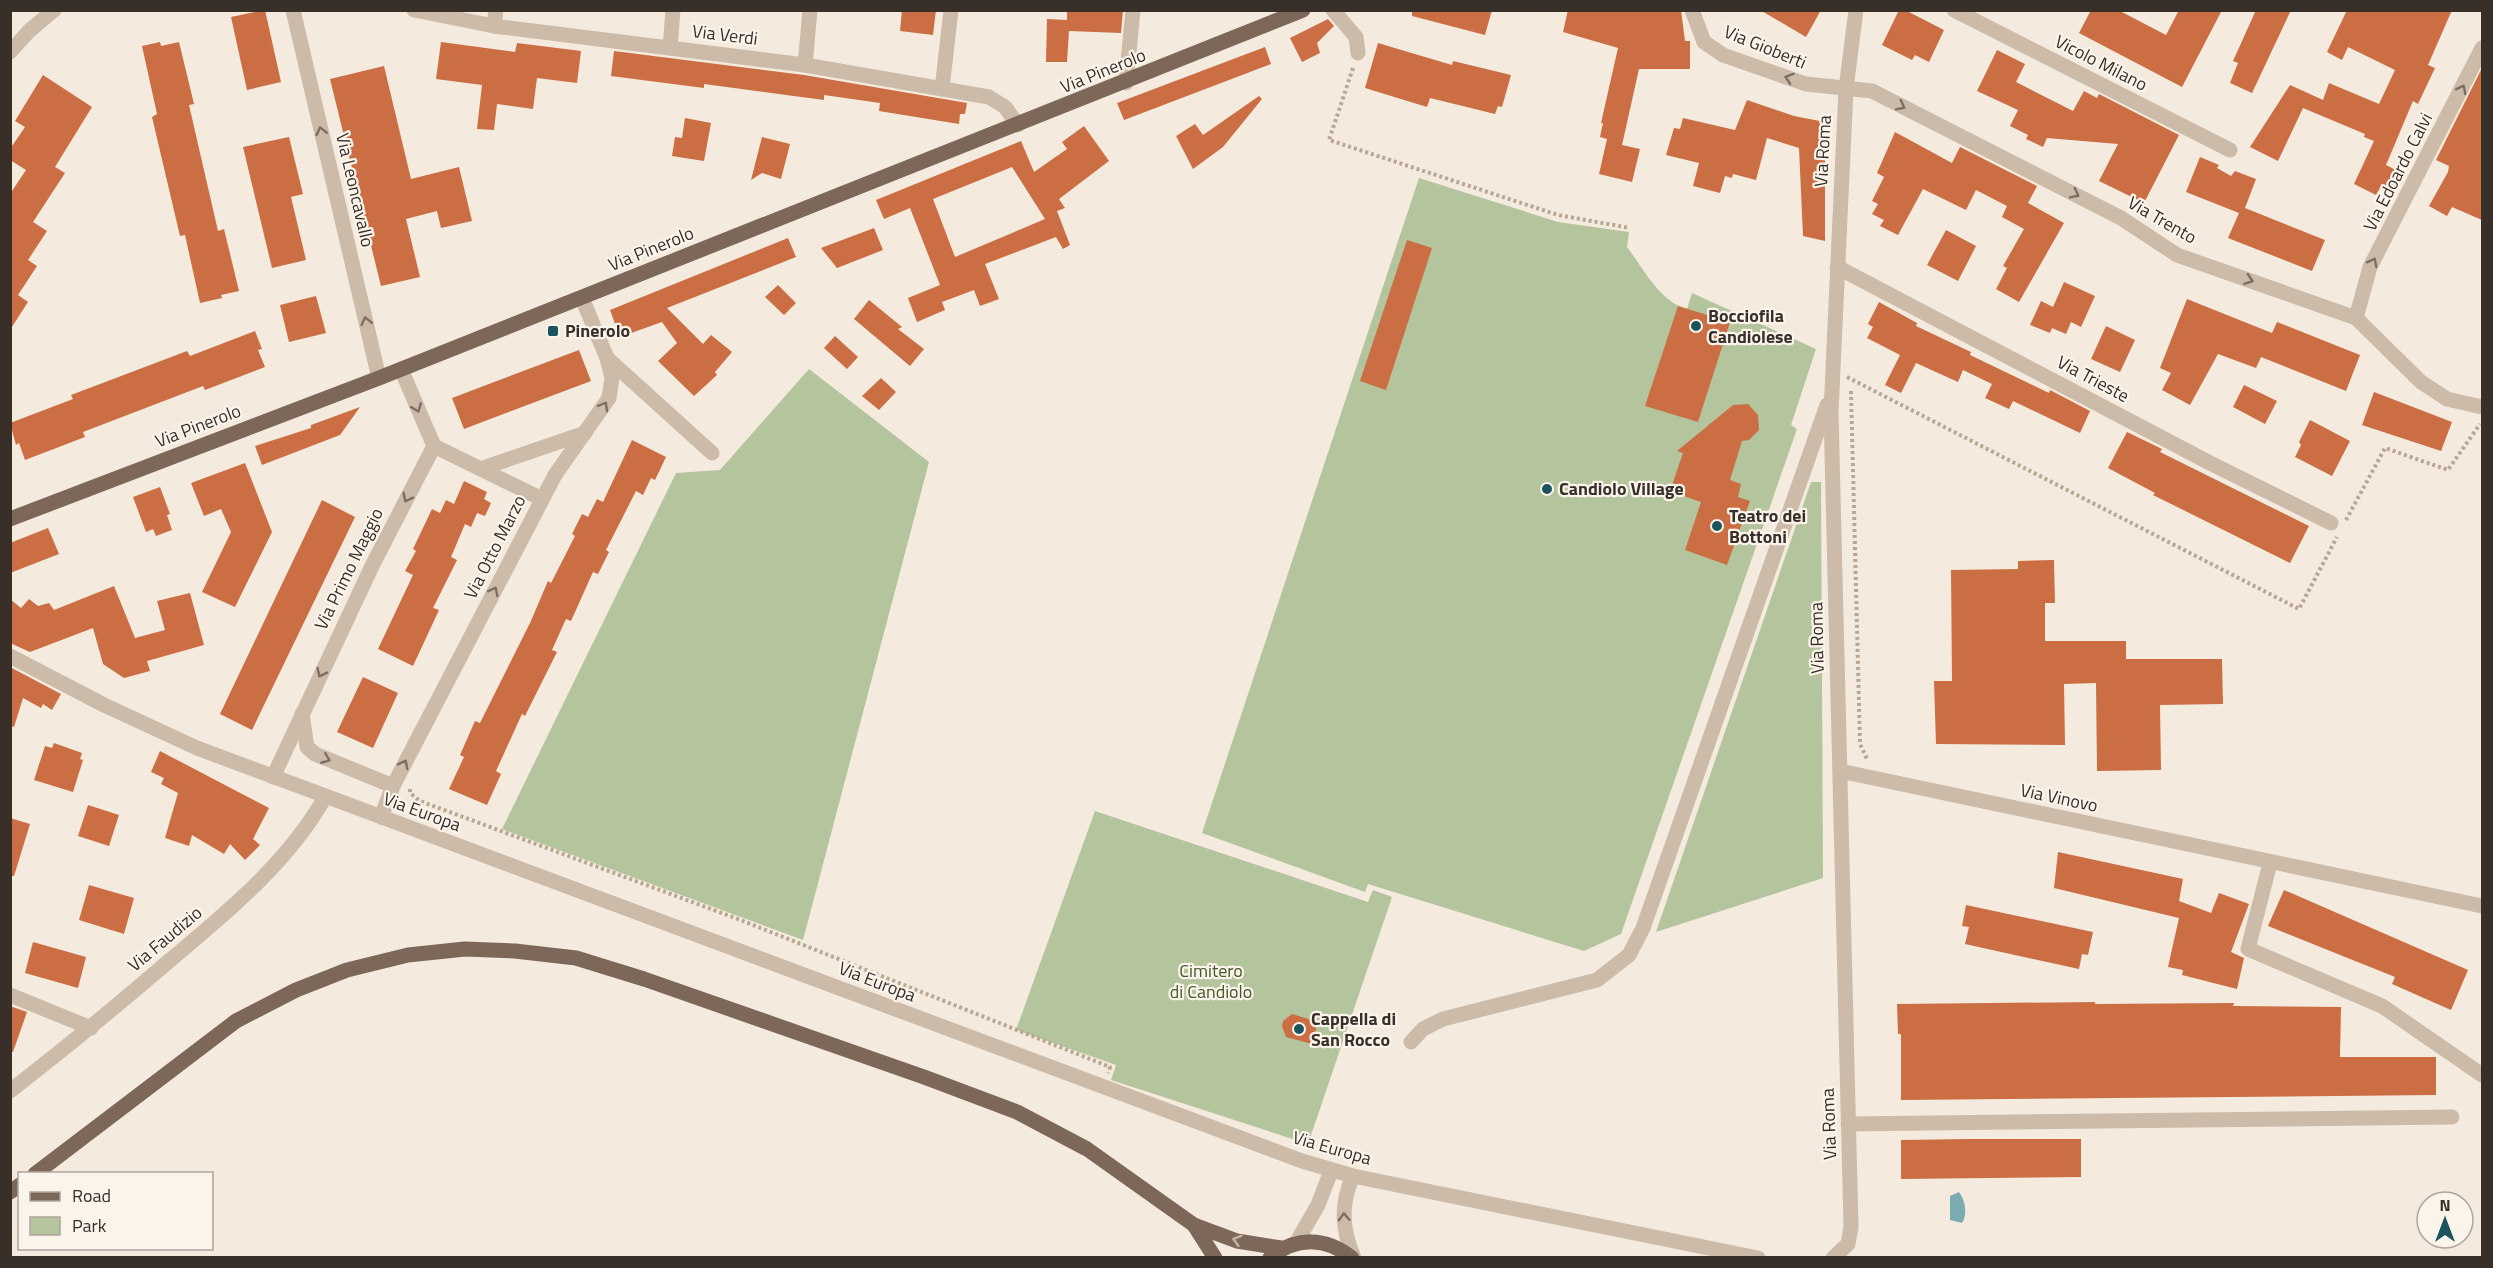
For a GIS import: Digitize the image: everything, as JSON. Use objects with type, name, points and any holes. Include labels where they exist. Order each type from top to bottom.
[{"type":"main road","name":"Via Pinerolo","points":[[10,519],[379,378],[1126,83],[1303,10]]},
{"type":"main road","points":[[36,1172],[236,1021],[296,990],[347,970],[408,955],[465,949],[576,958],[644,979],[1017,1112],[1087,1149],[1194,1225],[1237,1242],[1282,1250],[1327,1243],[1353,1257]]},
{"type":"main road","points":[[1194,1225],[1215,1257]]},
{"type":"street","points":[[10,52],[54,10]]},
{"type":"street","name":"Via Leoncavallo","points":[[293,10],[379,378]]},
{"type":"street","name":"Via Verdi","points":[[414,10],[495,18],[670,48],[805,65],[989,97],[1005,107],[1018,125]]},
{"type":"street","points":[[670,48],[673,10]]},
{"type":"street","points":[[805,65],[810,10]]},
{"type":"street","points":[[942,89],[951,10]]},
{"type":"street","points":[[1126,83],[1133,10]]},
{"type":"street","points":[[1334,10],[1356,37],[1358,53]]},
{"type":"street","name":"Via Gioberti","points":[[1692,10],[1704,42],[1723,55],[1806,84],[1846,89]]},
{"type":"street","name":"Via Roma","points":[[1833,1257],[1848,1244],[1851,1227],[1832,371],[1846,89],[1856,10]]},
{"type":"street","name":"Vicolo Milano","points":[[1954,10],[2230,150]]},
{"type":"street","name":"Via Edoardo Calvi","points":[[2356,318],[2370,267],[2482,48]]},
{"type":"street","name":"Via Trento","points":[[1846,89],[1872,91],[2121,218],[2177,255],[2356,318],[2421,382],[2447,399],[2482,407]]},
{"type":"street","name":"Via Trieste","points":[[1837,267],[2210,463],[2331,523]]},
{"type":"street","name":"Via Otto Marzo","points":[[381,817],[393,786],[555,475],[609,398],[612,378],[607,358],[582,298]]},
{"type":"street","points":[[607,358],[712,453]]},
{"type":"street","points":[[401,369],[434,446],[483,468],[542,499]]},
{"type":"street","points":[[1411,1042],[1423,1029],[1443,1019],[1597,980],[1629,955],[1647,917],[1832,391]]},
{"type":"street","points":[[483,468],[586,432]]},
{"type":"street","name":"Via Primo Maggio","points":[[273,777],[373,564],[434,446]]},
{"type":"street","name":"Via Europa","points":[[10,656],[197,748],[1331,1170],[1758,1257]]},
{"type":"street","points":[[302,711],[307,747],[315,754],[393,786]]},
{"type":"street","name":"Via Vinovo","points":[[1840,771],[2482,906]]},
{"type":"street","name":"Via Faudizio","points":[[10,1091],[91,1028],[225,915],[311,823],[325,797]]},
{"type":"street","points":[[2270,863],[2248,949],[2382,1006],[2482,1076]]},
{"type":"street","points":[[10,995],[91,1028]]},
{"type":"street","points":[[1848,1124],[2452,1117]]},
{"type":"street","points":[[1282,1250],[1318,1204],[1331,1170]]},
{"type":"street","points":[[1353,1176],[1346,1193],[1343,1213],[1345,1237],[1353,1257]]},
{"type":"path","points":[[1358,53],[1329,140],[1558,215],[1630,228]]},
{"type":"path","points":[[1832,371],[1851,378],[2299,609],[2385,448],[2448,470],[2482,421]]},
{"type":"path","points":[[1851,378],[1860,744],[1864,757],[1874,765]]},
{"type":"path","points":[[411,780],[410,793],[420,801],[760,928],[1110,1067],[1106,1081]]},
{"type":"green space","name":"Candiolo Village","points":[[1419,178],[1558,222],[1629,232],[1627,247],[1660,292],[1677,305],[1687,309],[1692,293],[1816,349],[1791,425],[1797,429],[1621,934],[1584,951],[1368,884],[1365,892],[1202,833]]},
{"type":"green space","points":[[809,369],[929,462],[803,940],[502,829],[676,473],[720,470]]},
{"type":"green space","points":[[1811,482],[1821,482],[1823,878],[1656,932]]},
{"type":"green space","name":"Cimitero di Candiolo","points":[[1095,811],[1368,902],[1373,890],[1392,897],[1308,1144],[1111,1080],[1116,1065],[1016,1030]]},
{"type":"water","points":[[1959,1192],[1965,1207],[1962,1223],[1950,1220],[1950,1196]]},
{"type":"building","points":[[265,10],[281,82],[247,90],[231,17]]},
{"type":"building","points":[[902,10],[936,10],[933,35],[900,31]]},
{"type":"building","points":[[1067,10],[1123,10],[1121,33],[1069,31],[1067,62],[1046,62],[1047,19],[1067,20]]},
{"type":"building","points":[[1412,10],[1492,10],[1485,35],[1412,16]]},
{"type":"building","points":[[1568,10],[1681,10],[1685,41],[1690,41],[1690,69],[1639,69],[1622,145],[1640,149],[1632,182],[1599,174],[1607,139],[1600,137],[1603,123],[1601,123],[1618,48],[1563,32]]},
{"type":"building","points":[[1760,10],[1821,10],[1806,37]]},
{"type":"building","points":[[1899,10],[1905,10],[1944,30],[1929,62],[1915,55],[1912,60],[1882,45]]},
{"type":"building","points":[[2091,10],[2118,10],[2166,35],[2179,10],[2222,10],[2182,87],[2079,33]]},
{"type":"building","points":[[2256,10],[2291,10],[2252,93],[2230,83],[2238,63],[2233,61]]},
{"type":"building","points":[[2347,10],[2452,10],[2428,65],[2435,68],[2418,104],[2413,101],[2386,165],[2402,173],[2393,192],[2381,186],[2376,195],[2354,184],[2374,141],[2364,137],[2365,134],[2303,108],[2278,161],[2250,147],[2290,85],[2323,100],[2329,83],[2379,104],[2395,70],[2348,47],[2342,60],[2327,52]]},
{"type":"building","points":[[1328,19],[1334,26],[1317,43],[1320,53],[1302,62],[1290,38]]},
{"type":"building","points":[[160,42],[161,46],[179,42],[194,104],[189,105],[218,231],[224,229],[239,291],[200,303],[185,235],[180,236],[152,117],[157,114],[142,46]]},
{"type":"building","points":[[441,42],[515,52],[517,43],[581,51],[577,83],[537,78],[533,109],[497,104],[494,130],[477,129],[482,85],[436,79]]},
{"type":"building","points":[[1378,43],[1452,65],[1453,61],[1511,75],[1502,107],[1498,106],[1495,114],[1430,98],[1427,107],[1365,88]]},
{"type":"building","points":[[1265,47],[1271,64],[1124,120],[1117,103]]},
{"type":"building","points":[[1997,50],[2025,64],[2016,82],[2073,111],[2084,91],[2097,98],[2099,94],[2179,135],[2144,203],[2099,181],[2118,144],[2047,138],[2043,147],[2026,139],[2028,135],[2010,126],[2018,110],[1977,91]]},
{"type":"building","points":[[614,51],[804,75],[967,103],[965,114],[960,114],[959,124],[879,111],[880,103],[824,95],[824,100],[704,84],[704,88],[611,76]]},
{"type":"building","points":[[384,66],[411,179],[459,167],[472,221],[441,228],[437,211],[406,219],[420,277],[381,286],[330,79]]},
{"type":"building","points":[[2482,68],[2482,220],[2452,207],[2447,216],[2429,206],[2449,166],[2436,160]]},
{"type":"building","points":[[43,75],[92,107],[55,167],[65,173],[33,222],[47,231],[28,260],[37,266],[18,295],[28,302],[10,330],[10,194],[26,170],[10,160],[10,149],[25,127],[15,121]]},
{"type":"building","points":[[1259,96],[1262,99],[1223,147],[1193,169],[1176,136],[1195,124],[1203,135]]},
{"type":"building","points":[[1747,100],[1794,116],[1825,122],[1825,241],[1803,236],[1799,148],[1767,138],[1756,180],[1733,174],[1732,178],[1725,176],[1720,193],[1693,186],[1699,163],[1666,155],[1674,128],[1680,129],[1683,118],[1735,130]]},
{"type":"building","points":[[685,118],[711,123],[704,161],[672,156],[675,137],[682,138]]},
{"type":"building","points":[[1084,126],[1109,161],[1059,199],[1065,208],[1057,211],[1070,245],[1063,249],[1056,237],[985,264],[999,299],[980,306],[974,290],[942,302],[945,310],[917,322],[908,298],[940,285],[910,208],[884,219],[876,200],[1021,141],[1034,172],[1067,149],[1062,142]],"holes":[[[1012,167],[1045,219],[955,257],[933,199]]]},
{"type":"building","points":[[1895,132],[1952,163],[1960,147],[2037,186],[2028,203],[2064,223],[2019,302],[1996,289],[2007,268],[2003,266],[2024,229],[2002,217],[2007,206],[1976,190],[1966,210],[1923,189],[1898,235],[1880,226],[1884,220],[1872,214],[1878,204],[1872,201],[1884,177],[1877,173]]},
{"type":"building","points":[[289,137],[303,194],[291,197],[306,260],[272,268],[243,147]]},
{"type":"building","points":[[762,137],[790,144],[781,179],[762,173],[751,180]]},
{"type":"building","points":[[2200,157],[2219,165],[2217,168],[2231,176],[2235,171],[2256,179],[2245,208],[2325,240],[2312,271],[2228,238],[2239,213],[2186,192]]},
{"type":"building","points":[[874,228],[883,250],[837,268],[821,248]]},
{"type":"building","points":[[1946,230],[1976,246],[1958,281],[1927,265]]},
{"type":"building","points":[[788,238],[796,257],[667,308],[703,344],[711,335],[732,352],[715,372],[717,375],[694,396],[658,361],[677,343],[662,322],[620,337],[610,310]]},
{"type":"building","points":[[1407,240],[1432,248],[1386,390],[1360,381]]},
{"type":"building","points":[[2064,282],[2095,296],[2081,327],[2071,322],[2066,334],[2052,328],[2050,333],[2030,325],[2041,301],[2053,307]]},
{"type":"building","points":[[778,285],[796,303],[784,315],[765,297]]},
{"type":"building","points":[[316,296],[326,333],[289,342],[280,305]]},
{"type":"building","points":[[2187,299],[2272,333],[2277,322],[2360,355],[2346,391],[2261,357],[2256,368],[2218,354],[2190,405],[2162,390],[2171,373],[2160,368]]},
{"type":"building","points":[[869,300],[902,327],[898,329],[924,349],[910,366],[854,319]]},
{"type":"building","points":[[1879,302],[1917,323],[1916,326],[1971,352],[1970,355],[2049,393],[2050,390],[2090,411],[2080,433],[2013,401],[2009,409],[1985,398],[1992,384],[1963,370],[1958,382],[1916,363],[1901,393],[1885,385],[1900,355],[1867,338],[1873,327],[1868,324]]},
{"type":"building","points":[[1678,306],[1730,322],[1698,422],[1645,406]]},
{"type":"building","points":[[2106,326],[2135,340],[2120,372],[2091,359]]},
{"type":"building","points":[[255,331],[262,349],[258,350],[265,367],[205,390],[203,386],[83,432],[85,437],[25,460],[19,443],[16,445],[10,423],[73,399],[71,395],[187,351],[190,356]]},
{"type":"building","points":[[835,336],[858,357],[847,369],[824,348]]},
{"type":"building","points":[[579,350],[591,381],[464,429],[452,398]]},
{"type":"building","points":[[881,378],[896,392],[879,410],[862,396]]},
{"type":"building","points":[[2244,385],[2277,401],[2265,424],[2233,407]]},
{"type":"building","points":[[2374,392],[2452,422],[2441,451],[2362,425]]},
{"type":"building","points":[[1748,404],[1758,415],[1759,430],[1749,440],[1742,441],[1730,480],[1741,484],[1738,497],[1750,501],[1727,565],[1685,550],[1701,502],[1670,491],[1683,453],[1677,451],[1733,405]]},
{"type":"building","points":[[360,407],[340,435],[262,465],[255,446],[311,428],[311,425]]},
{"type":"building","points":[[2310,420],[2350,441],[2332,476],[2295,457],[2301,445],[2299,442]]},
{"type":"building","points":[[2127,432],[2162,449],[2160,452],[2309,526],[2290,563],[2153,495],[2155,493],[2108,468]]},
{"type":"building","points":[[632,440],[666,457],[655,480],[651,478],[643,495],[636,491],[606,550],[609,552],[598,574],[593,572],[571,621],[566,619],[552,650],[557,652],[525,716],[522,714],[496,771],[501,774],[487,805],[449,789],[464,757],[460,755],[475,721],[480,723],[530,623],[548,581],[551,583],[575,536],[572,534],[582,514],[588,517],[597,499],[603,502]]},
{"type":"building","points":[[245,463],[272,532],[235,607],[202,592],[231,532],[221,509],[204,516],[191,483]]},
{"type":"building","points":[[464,481],[487,492],[484,499],[491,503],[485,516],[477,513],[471,527],[465,524],[451,557],[457,560],[433,608],[439,610],[413,666],[378,649],[413,575],[405,571],[416,551],[413,549],[432,509],[440,513],[446,500],[454,504]]},
{"type":"building","points":[[160,487],[170,514],[167,515],[172,530],[156,536],[153,529],[146,532],[133,497]]},
{"type":"building","points":[[322,500],[355,517],[252,730],[220,714]]},
{"type":"building","points":[[48,528],[59,554],[10,573],[10,543]]},
{"type":"building","points":[[2054,560],[2055,603],[2045,603],[2045,641],[2126,641],[2126,659],[2222,659],[2223,704],[2160,705],[2161,770],[2097,771],[2096,683],[2064,684],[2065,745],[1936,744],[1934,681],[1952,681],[1951,570],[2018,569],[2018,561]]},
{"type":"building","points":[[114,586],[135,638],[165,630],[157,601],[190,593],[204,645],[147,661],[150,671],[124,678],[103,664],[93,628],[30,652],[10,643],[10,599],[21,608],[29,599],[38,606],[49,603],[54,610]]},
{"type":"building","points":[[10,667],[61,694],[52,710],[43,704],[41,708],[23,698],[14,727],[10,726]]},
{"type":"building","points":[[363,677],[398,693],[373,748],[337,732]]},
{"type":"building","points":[[54,743],[82,753],[80,759],[83,760],[73,792],[34,780],[45,746],[52,748]]},
{"type":"building","points":[[160,751],[269,808],[253,839],[260,845],[245,860],[230,844],[224,854],[192,835],[189,846],[165,838],[178,793],[161,784],[164,778],[151,772]]},
{"type":"building","points":[[88,805],[119,815],[109,846],[78,836]]},
{"type":"building","points":[[10,818],[30,824],[14,876],[10,876]]},
{"type":"building","points":[[2058,852],[2183,879],[2179,901],[2211,913],[2219,893],[2249,904],[2231,952],[2244,958],[2237,989],[2182,975],[2183,970],[2168,967],[2179,918],[2054,888]]},
{"type":"building","points":[[89,885],[134,898],[124,934],[79,920]]},
{"type":"building","points":[[2284,890],[2468,970],[2451,1010],[2392,984],[2395,977],[2268,926]]},
{"type":"building","points":[[1966,905],[2093,932],[2088,955],[2082,954],[2079,969],[1965,944],[1969,927],[1962,926]]},
{"type":"building","points":[[33,942],[86,957],[78,988],[25,973]]},
{"type":"building","points":[[2095,1002],[2095,1004],[2234,1003],[2233,1006],[2341,1007],[2340,1057],[2436,1057],[2436,1095],[1901,1100],[1901,1034],[1898,1034],[1897,1004]]},
{"type":"building","points":[[10,1006],[27,1012],[13,1052],[10,1052]]},
{"type":"building","name":"Cappella di San Rocco","points":[[1292,1014],[1318,1022],[1312,1044],[1286,1037],[1282,1026],[1283,1021]]},
{"type":"building","points":[[2081,1139],[2081,1177],[1901,1179],[1901,1140]]},
{"type":"place","name":"Bocciofila Candiolese","points":[[1696,326]]},
{"type":"place","name":"Pinerolo","points":[[553,331]]},
{"type":"place","name":"Candiolo Village","points":[[1547,489]]},
{"type":"place","name":"Teatro dei Bottoni","points":[[1717,526]]},
{"type":"place","name":"Cappella di San Rocco","points":[[1299,1029]]}]
